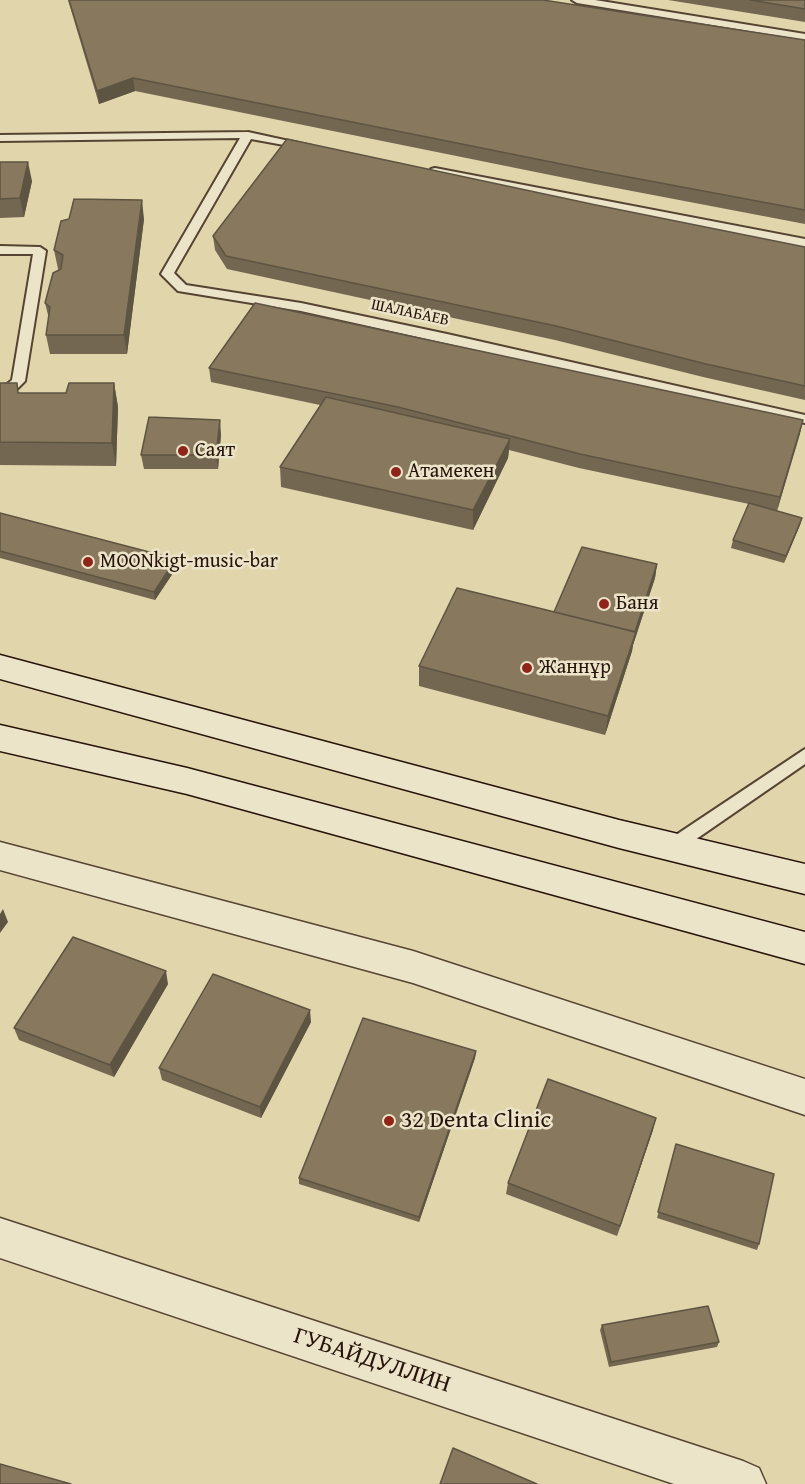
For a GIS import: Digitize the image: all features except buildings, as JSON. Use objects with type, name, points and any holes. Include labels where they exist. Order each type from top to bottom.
[{"type":"street","points":[[0,667],[670,848],[805,879]]},
{"type":"street","points":[[0,738],[187,781],[751,936],[805,948]]},
{"type":"street","points":[[0,856],[413,967],[805,1097]]},
{"type":"street","name":"ГУБАЙДУЛЛИН","points":[[0,1239],[743,1484]]},
{"type":"lane","points":[[577,0],[805,37]]},
{"type":"lane","points":[[0,138],[248,135],[317,148]]},
{"type":"lane","name":"ШАЛАБАЕВ","points":[[248,135],[167,274],[182,288],[301,307],[578,366],[805,419]]},
{"type":"lane","points":[[422,169],[805,243]]},
{"type":"lane","points":[[0,250],[40,251],[18,381],[4,394],[0,394]]},
{"type":"lane","points":[[670,848],[805,755]]},
{"type":"place","name":"Саят","points":[[183,451]]},
{"type":"place","name":"Атамекен","points":[[396,472]]},
{"type":"place","name":"MOONkigt-music-bar","points":[[88,562]]},
{"type":"place","name":"Баня","points":[[604,604]]},
{"type":"place","name":"Жаннұр","points":[[527,668]]},
{"type":"place","name":"32 Denta Clinic","points":[[389,1121]]}]
